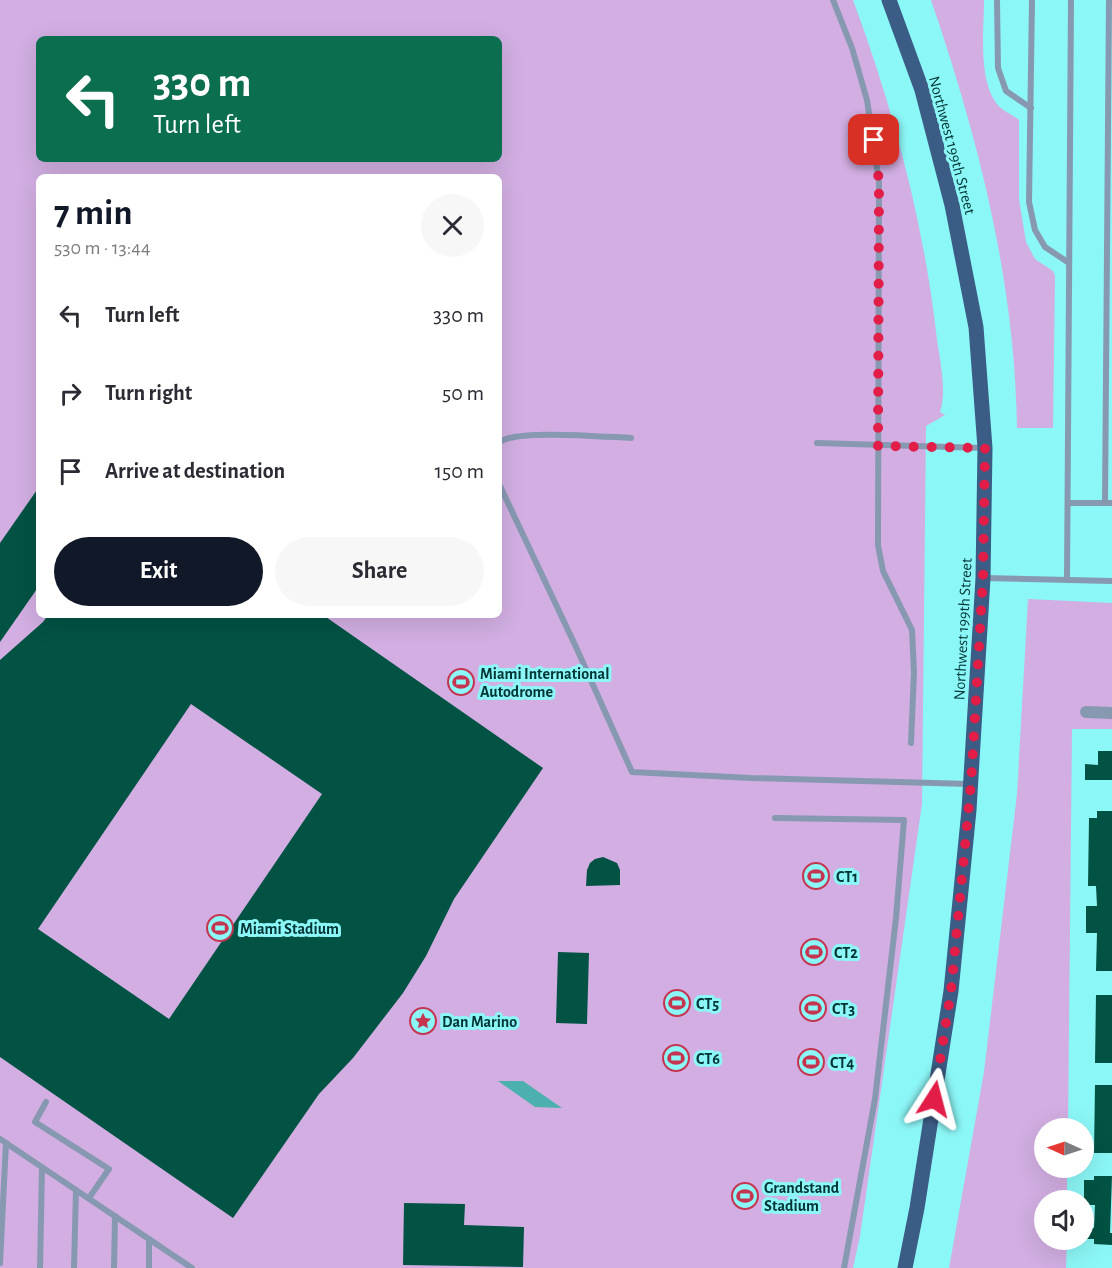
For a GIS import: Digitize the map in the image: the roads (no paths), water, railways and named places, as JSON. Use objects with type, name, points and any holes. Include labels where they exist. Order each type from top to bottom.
[{"type":"main road","name":"Northwest 199th Street","points":[[889,0],[922,90],[952,206],[976,327],[985,448],[983,578],[971,784],[951,991],[917,1208],[905,1268]]},
{"type":"street","points":[[1086,712],[1112,713]]},
{"type":"lane","points":[[833,0],[852,48],[867,100],[879,182],[877,521],[879,558],[883,571],[911,625],[914,650],[911,743]]},
{"type":"lane","points":[[997,0],[998,68],[1006,91],[1030,108]]},
{"type":"lane","points":[[1032,0],[1029,202],[1035,230],[1045,247],[1070,263]]},
{"type":"lane","points":[[1067,580],[1071,0]]},
{"type":"lane","points":[[1068,503],[1109,503],[1109,0]]},
{"type":"lane","points":[[502,440],[521,435],[631,438]]},
{"type":"lane","points":[[817,443],[985,448]]},
{"type":"lane","points":[[502,490],[632,772],[971,784]]},
{"type":"lane","points":[[983,578],[1112,581]]},
{"type":"lane","points":[[775,818],[904,820],[896,918],[875,1100],[844,1268]]},
{"type":"lane","points":[[46,1102],[35,1122],[109,1169],[89,1198]]},
{"type":"lane","points":[[3,1141],[149,1239],[185,1266],[192,1268]]},
{"type":"lane","points":[[0,1268],[3,1141]]},
{"type":"lane","points":[[40,1268],[42,1167]]},
{"type":"lane","points":[[74,1268],[76,1190]]},
{"type":"lane","points":[[114,1268],[115,1216]]},
{"type":"lane","points":[[149,1239],[149,1268]]},
{"type":"water","points":[[498,1081],[523,1081],[562,1108],[535,1107]]},
{"type":"place","name":"Miami International Autodrome","points":[[461,682]]},
{"type":"place","name":"CT1","points":[[816,876]]},
{"type":"place","name":"Miami Stadium","points":[[220,928]]},
{"type":"place","name":"CT2","points":[[814,952]]},
{"type":"place","name":"CT5","points":[[677,1003]]},
{"type":"place","name":"CT3","points":[[813,1008]]},
{"type":"place","name":"Dan Marino","points":[[423,1021]]},
{"type":"place","name":"CT6","points":[[676,1058]]},
{"type":"place","name":"CT4","points":[[811,1062]]},
{"type":"place","name":"Grandstand Stadium","points":[[745,1196]]}]
